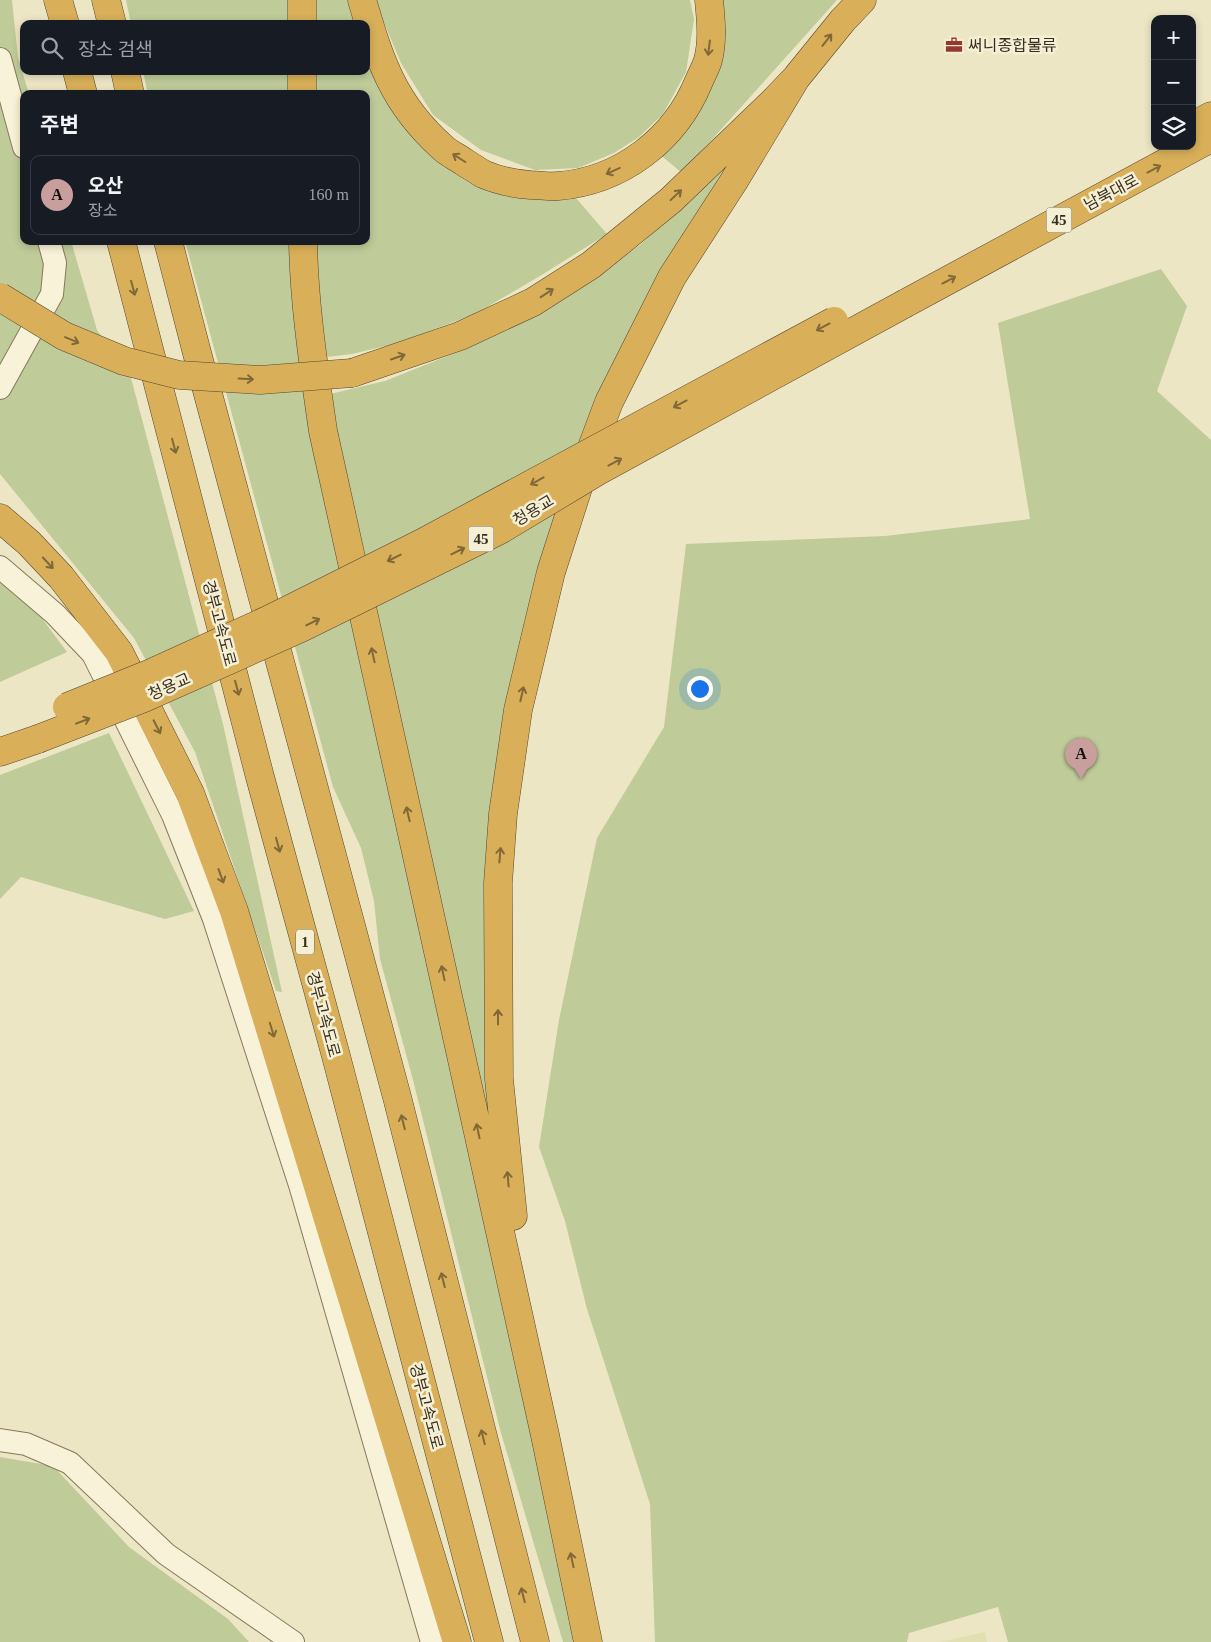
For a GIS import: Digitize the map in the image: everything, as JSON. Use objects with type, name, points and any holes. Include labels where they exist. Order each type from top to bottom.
[{"type":"highway","points":[[58,0],[63,20]]},
{"type":"highway","points":[[106,0],[111,20]]},
{"type":"highway","points":[[302,0],[302,20]]},
{"type":"highway","points":[[362,0],[368,20]]},
{"type":"highway","points":[[370,27],[376,48],[390,81],[402,102],[422,127],[444,149],[484,174],[519,184],[556,186],[587,181],[617,169],[647,152],[671,130],[692,99],[708,60],[712,26],[709,0]]},
{"type":"highway","points":[[0,297],[64,336],[124,361],[179,375],[260,380],[352,373],[460,336],[533,302],[591,265],[671,200],[796,78],[842,20],[862,0]]},
{"type":"highway","points":[[78,75],[82,90]]},
{"type":"highway","points":[[126,75],[129,90]]},
{"type":"highway","points":[[302,75],[302,90]]},
{"type":"highway","points":[[545,1435],[533,1339],[510,1196],[499,1079],[498,883],[503,814],[518,710],[551,572],[585,466],[609,402],[672,277],[734,181],[796,78]]},
{"type":"highway","points":[[1196,124],[1211,116]]},
{"type":"highway","name":"남북대로","points":[[902,295],[1211,138]]},
{"type":"highway","name":"남북대로","points":[[902,295],[1151,149]]},
{"type":"highway","name":"경부고속도로","points":[[122,245],[255,758],[336,1056],[489,1642]]},
{"type":"highway","points":[[169,245],[394,1088],[534,1642]]},
{"type":"highway","points":[[303,245],[303,273],[312,359],[323,431],[545,1435],[588,1642]]},
{"type":"highway","name":"청용교","points":[[35,730],[144,698],[301,628],[500,530],[902,295]]},
{"type":"highway","points":[[0,496],[29,543]]},
{"type":"highway","points":[[0,518],[29,543],[61,577],[119,652],[190,793],[237,920],[457,1642]]},
{"type":"highway","name":"45","points":[[0,733],[35,730]]},
{"type":"highway","name":"45","points":[[0,752],[35,730]]},
{"type":"street","points":[[0,59],[20,132]]},
{"type":"street","points":[[0,388],[52,294],[55,263],[50,245]]},
{"type":"street","points":[[0,567],[55,614],[93,654],[173,815],[214,919],[300,1185],[432,1642]]},
{"type":"street","points":[[0,1440],[26,1444],[70,1463],[166,1554],[293,1642]]},
{"type":"shaded area","points":[[985,1632],[987,1642],[939,1642]]},
{"type":"green space","points":[[0,0],[12,0],[20,75],[23,75],[28,90],[20,90],[20,245],[72,245],[97,330],[131,378],[223,724],[282,992],[276,991],[195,752],[134,638],[0,474]]},
{"type":"green space","points":[[126,0],[291,0],[290,20],[130,20]]},
{"type":"green space","points":[[313,0],[355,0],[362,20],[313,20]]},
{"type":"green space","points":[[377,0],[690,0],[694,19],[686,72],[663,114],[639,137],[614,153],[578,168],[535,170],[481,150],[433,115],[401,63],[379,11]]},
{"type":"green space","points":[[721,0],[837,0],[682,173],[657,152]]},
{"type":"green space","points":[[370,42],[456,168],[570,191],[607,234],[477,313],[398,343],[352,354],[327,357],[315,269],[314,245],[370,245],[370,90],[313,90],[313,75],[370,75]]},
{"type":"green space","points":[[144,75],[290,75],[290,90],[147,90]]},
{"type":"green space","points":[[720,170],[727,170],[659,285],[528,626],[489,1101],[486,1105],[346,480],[330,394],[385,381],[465,349],[553,302],[640,245]]},
{"type":"green space","points":[[186,245],[295,245],[577,1642],[563,1642],[501,1433],[413,1080],[380,959],[374,901],[361,848],[333,787]]},
{"type":"green space","points":[[1161,269],[1187,306],[1157,391],[1211,440],[1211,1642],[1008,1642],[998,1607],[909,1633],[907,1642],[655,1642],[650,1504],[587,1309],[565,1221],[539,1147],[559,1020],[597,838],[664,727],[686,544],[885,536],[1030,519],[998,323]]},
{"type":"green space","points":[[0,562],[67,652],[0,682]]},
{"type":"green space","points":[[109,733],[194,911],[165,919],[21,877],[0,899],[0,775]]},
{"type":"green space","points":[[0,1457],[53,1466],[129,1547],[228,1619],[249,1642],[0,1642]]},
{"type":"place","name":"써니종합물류","points":[[954,45]]},
{"type":"place","name":"오산","points":[[1081,779]]}]
